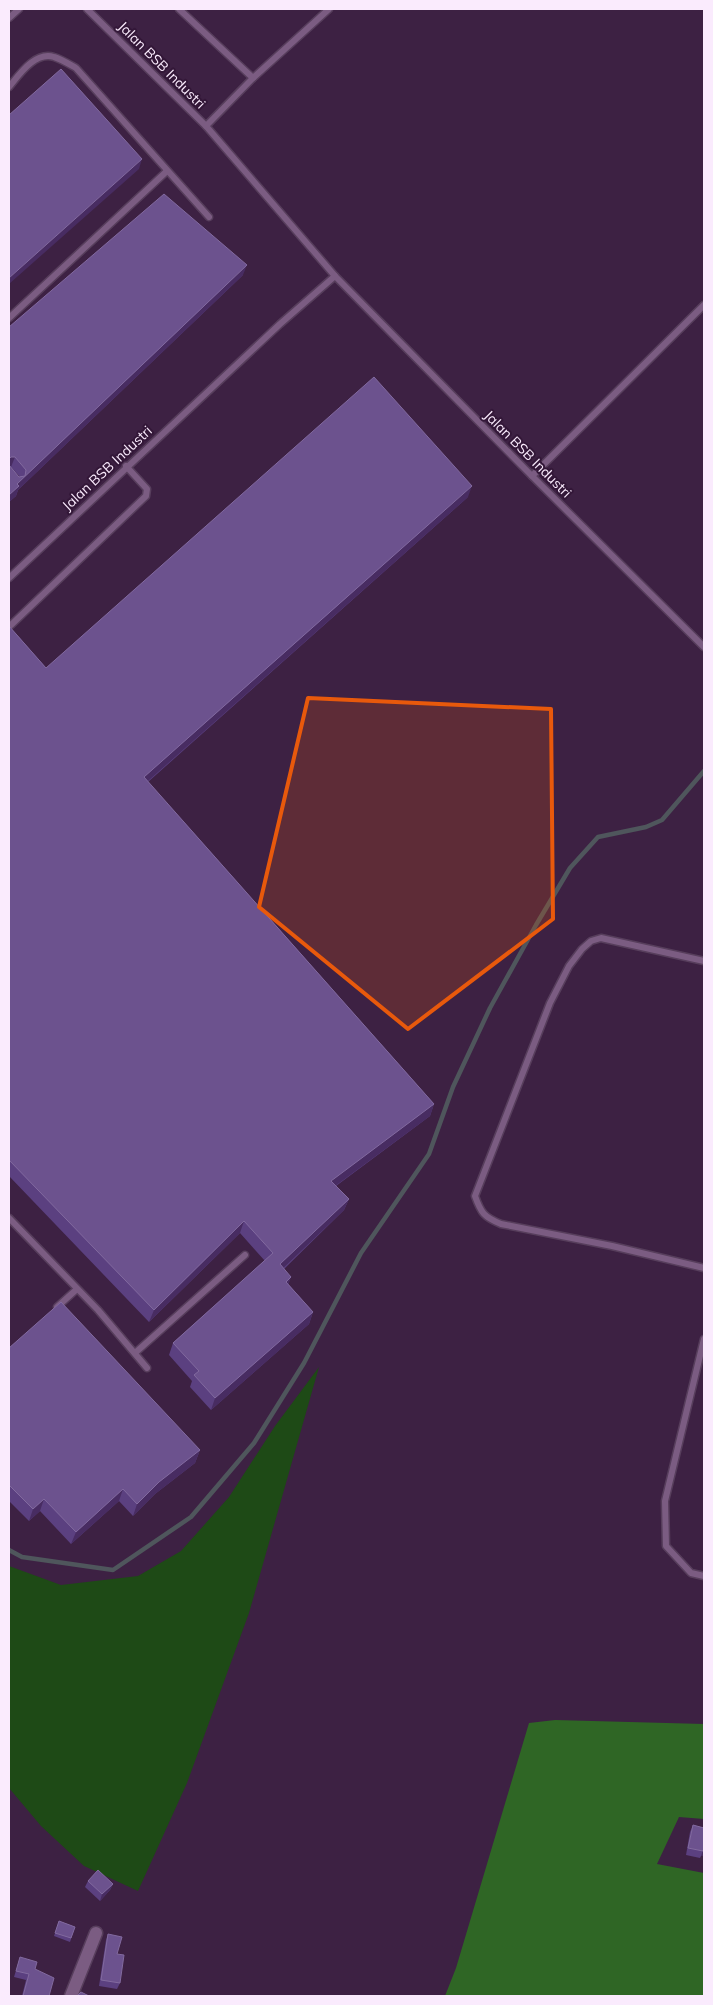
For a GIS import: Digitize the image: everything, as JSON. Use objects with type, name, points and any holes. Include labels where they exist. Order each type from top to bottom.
[{"type":"street","points":[[71,1996],[96,1933]]},
{"type":"lane","points":[[9,18],[19,9]]},
{"type":"lane","name":"Jalan BSB Industri","points":[[87,9],[206,126],[335,276],[704,647]]},
{"type":"lane","points":[[179,9],[253,78]]},
{"type":"lane","points":[[206,126],[253,78],[330,9]]},
{"type":"lane","points":[[9,87],[26,67],[38,58],[52,56],[76,68],[209,218]]},
{"type":"lane","points":[[9,318],[167,171]]},
{"type":"lane","name":"Jalan BSB Industri","points":[[9,578],[126,466],[335,276]]},
{"type":"lane","points":[[532,476],[704,305]]},
{"type":"lane","points":[[11,625],[142,502],[146,496],[146,489],[126,466]]},
{"type":"lane","points":[[704,961],[601,938],[591,941],[582,949],[569,966],[550,1003],[475,1196],[479,1208],[487,1218],[501,1224],[612,1246],[704,1268]]},
{"type":"lane","points":[[9,1218],[98,1310],[148,1368]]},
{"type":"lane","points":[[134,1353],[245,1255]]},
{"type":"lane","points":[[50,1313],[77,1289]]},
{"type":"lane","points":[[704,1339],[665,1501],[666,1546],[691,1573],[704,1576]]},
{"type":"highlighted area","points":[[308,698],[551,709],[553,919],[408,1029],[259,907]]},
{"type":"green space","points":[[319,1367],[249,1613],[187,1783],[138,1891],[84,1866],[41,1826],[9,1788],[9,1566],[61,1585],[138,1576],[181,1551],[229,1497],[275,1426]]},
{"type":"green space","points":[[555,1720],[704,1724],[704,1819],[679,1817],[657,1864],[704,1873],[704,1996],[445,1996],[456,1968],[529,1723]]},
{"type":"building","points":[[61,69],[142,159],[9,278],[9,115]]},
{"type":"building","points":[[164,194],[247,265],[17,484],[19,486],[9,495],[9,465],[19,477],[25,476],[26,470],[15,457],[9,459],[9,327]]},
{"type":"building","points":[[374,377],[472,486],[144,777],[434,1104],[331,1181],[349,1199],[280,1264],[291,1277],[286,1282],[313,1312],[215,1398],[194,1375],[199,1371],[173,1343],[273,1253],[244,1221],[154,1310],[9,1160],[9,626],[46,668]]},
{"type":"building","points":[[61,1302],[200,1450],[159,1482],[137,1504],[123,1489],[76,1532],[44,1499],[33,1509],[9,1485],[9,1348]]},
{"type":"building","points":[[693,1825],[704,1828],[703,1851],[688,1848]]},
{"type":"building","points":[[98,1870],[113,1884],[102,1894],[88,1881]]},
{"type":"building","points":[[59,1921],[75,1927],[71,1938],[55,1933]]},
{"type":"building","points":[[108,1934],[122,1937],[117,1954],[124,1955],[120,1983],[101,1980]]},
{"type":"building","points":[[20,1957],[37,1962],[35,1969],[54,1978],[49,1996],[23,1996],[29,1974],[16,1971]]},
{"type":"building","points":[[81,1992],[89,1996],[77,1996]]},
{"type":"waterway","points":[[9,1550],[22,1557],[113,1570],[191,1517],[254,1443],[304,1363],[361,1253],[429,1154],[453,1087],[490,1008],[570,868],[598,837],[646,827],[662,820],[704,771]]}]
